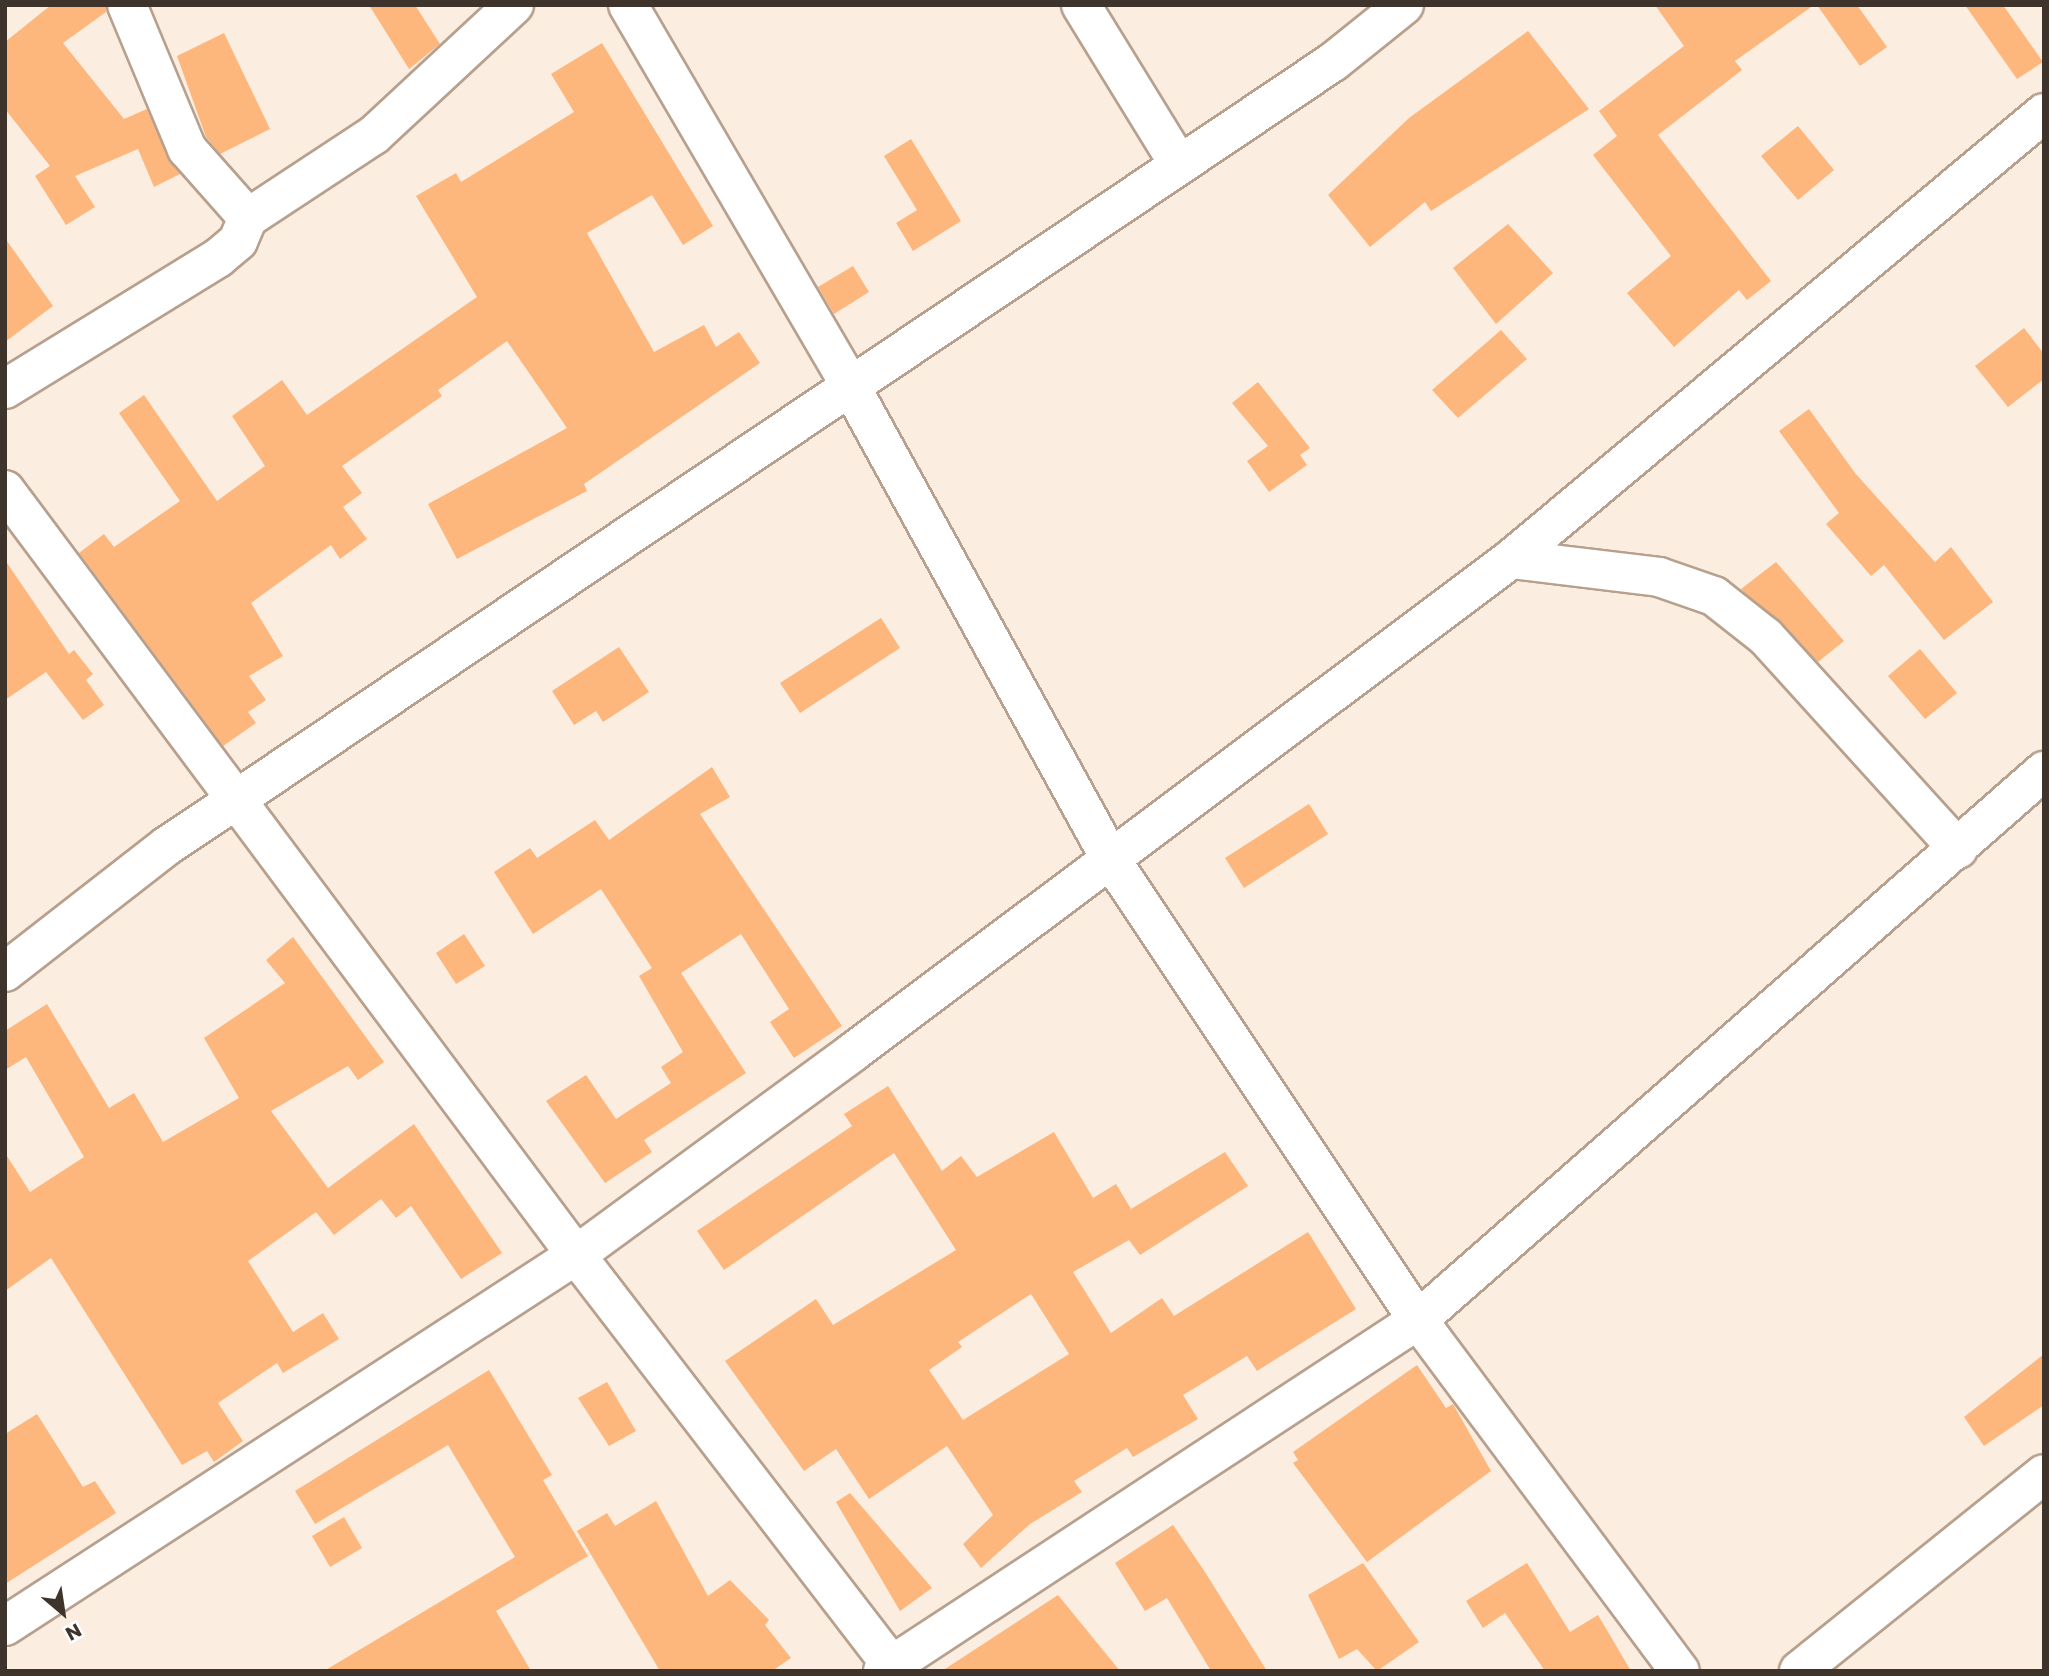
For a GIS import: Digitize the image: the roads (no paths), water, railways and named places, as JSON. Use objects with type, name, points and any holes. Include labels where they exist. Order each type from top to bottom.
[{"type":"street","points":[[127,5],[187,149],[248,218]]},
{"type":"street","points":[[5,389],[218,258],[237,241],[248,218],[374,135],[514,5]]},
{"type":"street","points":[[628,5],[851,387],[1111,860],[1418,1320],[1680,1671]]},
{"type":"street","points":[[1082,5],[1179,164]]},
{"type":"street","points":[[5,972],[167,846],[238,801],[1334,62],[1405,5]]},
{"type":"street","points":[[5,1626],[576,1255],[1111,860],[1511,559],[2044,113]]},
{"type":"street","points":[[5,490],[576,1255],[890,1669],[1418,1320],[2044,771]]},
{"type":"street","points":[[1511,559],[1659,576],[1714,596],[1766,637],[1958,849]]},
{"type":"street","points":[[1799,1671],[2044,1474]]}]
